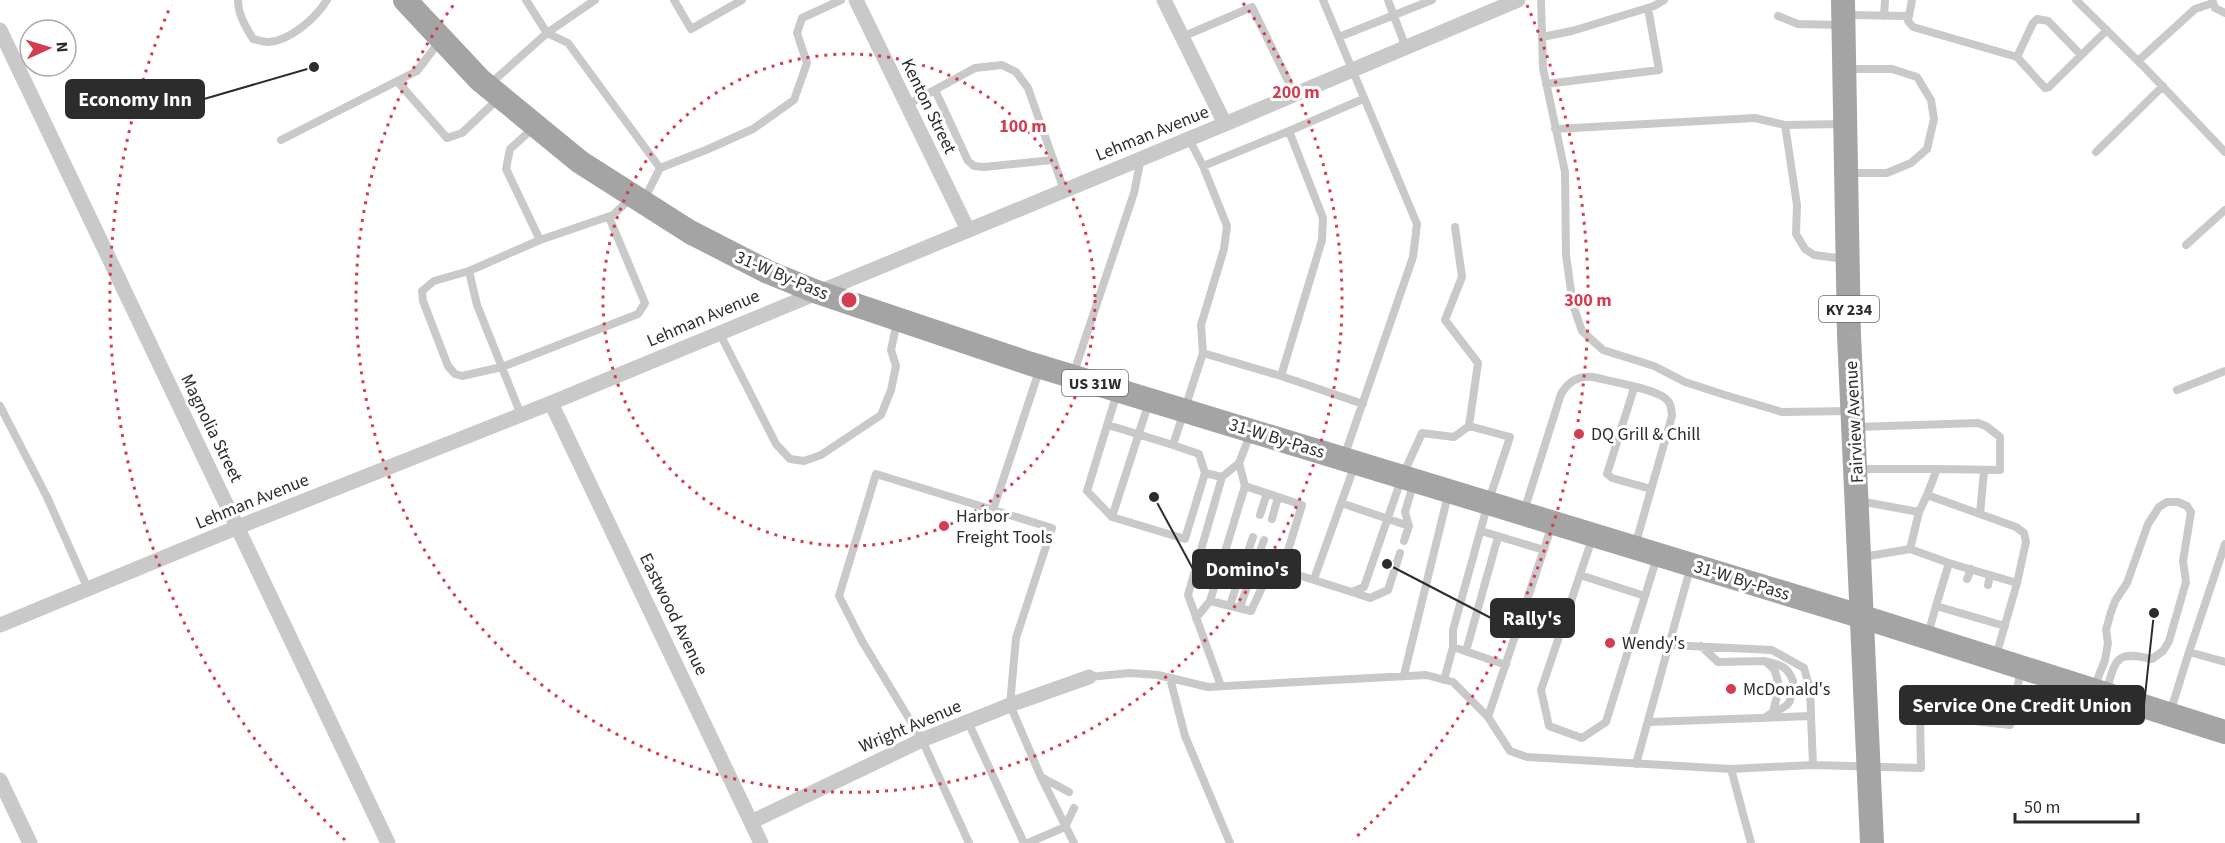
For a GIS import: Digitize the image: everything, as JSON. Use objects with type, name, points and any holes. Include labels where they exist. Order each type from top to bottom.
[{"type":"main road","name":"31-W By-Pass","points":[[405,0],[494,91],[580,162],[699,237],[768,272],[817,292],[1041,367],[1863,617],[2225,732]]},
{"type":"main road","name":"Fairview Avenue","points":[[1843,13],[1847,260],[1872,843]]},
{"type":"street","name":"Kenton Street","points":[[856,0],[968,230]]},
{"type":"street","points":[[1164,0],[1225,124]]},
{"type":"street","name":"Lehman Avenue","points":[[0,625],[238,527],[551,403],[1295,95],[1518,0]]},
{"type":"street","name":"Magnolia Street","points":[[0,30],[388,843]]},
{"type":"street","name":"Eastwood Avenue","points":[[551,403],[761,843]]},
{"type":"street","name":"Wright Avenue","points":[[752,822],[922,740],[1089,677]]},
{"type":"street","points":[[0,780],[30,843]]},
{"type":"lane","points":[[238,0],[244,24],[253,39],[266,42],[281,40],[304,25],[327,0]]},
{"type":"lane","points":[[526,0],[547,33],[568,43],[660,168]]},
{"type":"lane","points":[[397,81],[447,138],[462,133],[494,91],[547,33],[595,0]]},
{"type":"lane","points":[[674,0],[691,29],[742,0]]},
{"type":"lane","points":[[609,217],[645,303],[638,314],[502,367],[468,376],[455,374],[448,366],[423,301],[422,291],[434,281],[469,272],[540,240],[609,217],[638,199],[660,168],[753,129],[794,100],[807,63],[797,33],[802,18],[841,0]]},
{"type":"lane","points":[[1314,579],[1341,503],[1363,404],[1413,257],[1417,224],[1323,0]]},
{"type":"lane","points":[[1388,0],[1406,48]]},
{"type":"lane","points":[[1339,38],[1432,0]]},
{"type":"lane","points":[[1541,0],[1543,68],[1565,172],[1566,255],[1573,305],[1581,331],[1603,350],[1654,366],[1685,382],[1782,412],[1853,419],[1978,423],[2000,437],[2000,470],[1856,469]]},
{"type":"lane","points":[[1542,37],[1572,31],[1648,8],[1664,0]]},
{"type":"lane","points":[[1884,16],[1885,0]]},
{"type":"lane","points":[[1912,0],[1908,21],[1913,27],[2017,57],[2045,88],[2049,87],[2107,30]]},
{"type":"lane","points":[[2076,0],[2163,86],[2225,152]]},
{"type":"lane","points":[[2138,61],[2195,9],[2212,2],[2219,11],[2225,13]]},
{"type":"lane","points":[[1182,37],[1252,7],[1295,95]]},
{"type":"lane","points":[[1546,84],[1659,70],[1648,8]]},
{"type":"lane","points":[[1778,16],[1798,24],[1843,13],[1908,16]]},
{"type":"lane","points":[[2017,57],[2037,19],[2048,21],[2081,55]]},
{"type":"lane","points":[[281,140],[417,70],[441,39]]},
{"type":"lane","points":[[907,105],[975,68],[1002,65],[1016,72],[1028,88],[1064,190]]},
{"type":"lane","points":[[1844,69],[1892,69],[1917,78],[1930,100],[1934,119],[1927,149],[1911,163],[1887,173],[1846,173]]},
{"type":"lane","points":[[2096,152],[2163,86]]},
{"type":"lane","points":[[934,90],[968,161],[974,166],[984,167],[1052,159]]},
{"type":"lane","points":[[1203,166],[1363,99]]},
{"type":"lane","points":[[1555,129],[1755,118],[1785,125],[1845,124]]},
{"type":"lane","points":[[1785,125],[1797,205],[1796,234],[1805,249],[1814,255],[1847,260]]},
{"type":"lane","points":[[536,126],[510,149],[506,169],[540,240]]},
{"type":"lane","points":[[1281,376],[1322,240],[1323,218],[1289,131]]},
{"type":"lane","points":[[1173,445],[1203,353],[1201,325],[1224,249],[1227,226],[1203,166],[1189,139]]},
{"type":"lane","points":[[1073,376],[1134,193],[1142,158]]},
{"type":"lane","points":[[2186,245],[2225,210]]},
{"type":"lane","points":[[1352,592],[1364,587],[1388,519],[1408,478],[1422,433],[1454,437],[1469,426],[1478,363],[1445,320],[1462,277],[1455,227]]},
{"type":"lane","points":[[469,272],[477,304],[521,415]]},
{"type":"lane","points":[[719,332],[776,444],[790,459],[804,461],[821,455],[881,415],[891,390],[896,366],[891,350],[898,319]]},
{"type":"lane","points":[[1203,353],[1363,404]]},
{"type":"lane","points":[[993,510],[1041,367]]},
{"type":"lane","points":[[2177,390],[2225,371]]},
{"type":"lane","points":[[1523,513],[1565,387],[1572,381],[1587,376],[1634,388],[1665,398],[1671,404],[1672,416],[1634,547]]},
{"type":"lane","points":[[1634,388],[1607,474],[1612,478],[1651,489]]},
{"type":"lane","points":[[1108,425],[1199,454],[1205,473],[1185,538],[1112,517],[1087,491],[1118,390]]},
{"type":"lane","points":[[1112,517],[1150,400]]},
{"type":"lane","points":[[0,406],[47,497],[88,589]]},
{"type":"lane","points":[[1444,680],[1453,647],[1453,630],[1488,503],[1510,437],[1469,426]]},
{"type":"lane","points":[[1221,686],[1188,595],[1222,477],[1239,463],[1252,431]]},
{"type":"lane","points":[[1196,618],[1210,601],[1245,486],[1239,463]]},
{"type":"lane","points":[[1910,549],[1919,512],[1937,469]]},
{"type":"lane","points":[[1980,514],[1984,471]]},
{"type":"lane","points":[[1205,473],[1222,477]]},
{"type":"lane","points":[[969,843],[922,740],[862,641],[839,596],[876,474],[1052,528],[1016,638],[1010,705],[1041,777],[1074,843]]},
{"type":"lane","points":[[1404,541],[1409,526],[1405,512],[1408,478]]},
{"type":"lane","points":[[1210,601],[1251,611],[1265,581],[1282,570],[1302,505],[1245,486]]},
{"type":"lane","points":[[1404,675],[1449,491]]},
{"type":"lane","points":[[1260,515],[1267,493]]},
{"type":"lane","points":[[1927,495],[2016,526],[2024,533],[2026,542],[2017,583],[1995,660]]},
{"type":"lane","points":[[1272,519],[1278,497]]},
{"type":"lane","points":[[1857,501],[1919,512]]},
{"type":"lane","points":[[2167,502],[2178,502],[2187,506],[2191,512],[2183,561],[2186,582],[2169,641],[2163,651],[2152,659],[2130,654],[2119,658],[2099,692],[2108,643],[2106,630],[2115,601],[2127,583],[2148,524],[2159,507],[2167,502]]},
{"type":"lane","points":[[1341,503],[1409,526]]},
{"type":"lane","points":[[1488,717],[1553,523]]},
{"type":"lane","points":[[1481,531],[1544,550]]},
{"type":"lane","points":[[1593,535],[1541,690],[1549,726],[1582,738],[1606,722],[1658,555]]},
{"type":"lane","points":[[1230,605],[1253,537]]},
{"type":"lane","points":[[1466,651],[1498,537]]},
{"type":"lane","points":[[1240,607],[1264,540]]},
{"type":"lane","points":[[2169,714],[2225,544]]},
{"type":"lane","points":[[1860,558],[1910,549],[2017,583]]},
{"type":"lane","points":[[1282,570],[1370,598],[1388,590],[1400,552]]},
{"type":"lane","points":[[1927,637],[1949,563]]},
{"type":"lane","points":[[1636,764],[1691,564]]},
{"type":"lane","points":[[1967,579],[1971,569]]},
{"type":"lane","points":[[1580,575],[1645,596]]},
{"type":"lane","points":[[1988,585],[1990,575]]},
{"type":"lane","points":[[1958,612],[1960,603]]},
{"type":"lane","points":[[1936,606],[1958,612],[1981,614],[2005,626]]},
{"type":"lane","points":[[1669,645],[1772,650],[1804,668],[1810,689],[1813,765]]},
{"type":"lane","points":[[1701,646],[1718,662],[1766,662],[1782,665],[1789,670],[1792,700],[1787,706],[1762,718]]},
{"type":"lane","points":[[1453,647],[1506,665]]},
{"type":"lane","points":[[2189,652],[2225,662]]},
{"type":"lane","points":[[1766,662],[1774,669],[1779,685],[1773,712]]},
{"type":"lane","points":[[1089,677],[1130,673],[1170,678],[1208,687],[1426,675],[1453,682],[1488,717],[1510,751],[1527,757],[1731,769],[1813,765],[1921,768],[1920,715],[2010,725],[2022,667]]},
{"type":"lane","points":[[1170,678],[1185,736],[1230,843]]},
{"type":"lane","points":[[1648,722],[1811,716]]},
{"type":"lane","points":[[968,722],[1026,843],[1065,827],[1074,808]]},
{"type":"lane","points":[[1731,769],[1751,843]]},
{"type":"lane","points":[[1041,777],[1069,792]]},
{"type":"place","name":"Economy Inn","points":[[314,67]]},
{"type":"place","name":"DQ Grill & Chill","points":[[1579,434]]},
{"type":"place","name":"Domino's","points":[[1154,497]]},
{"type":"place","name":"Harbor Freight Tools","points":[[944,526]]},
{"type":"place","name":"Rally's","points":[[1387,564]]},
{"type":"place","name":"Service One Credit Union","points":[[2154,613]]},
{"type":"place","name":"Wendy's","points":[[1610,643]]},
{"type":"place","name":"McDonald's","points":[[1731,689]]}]
